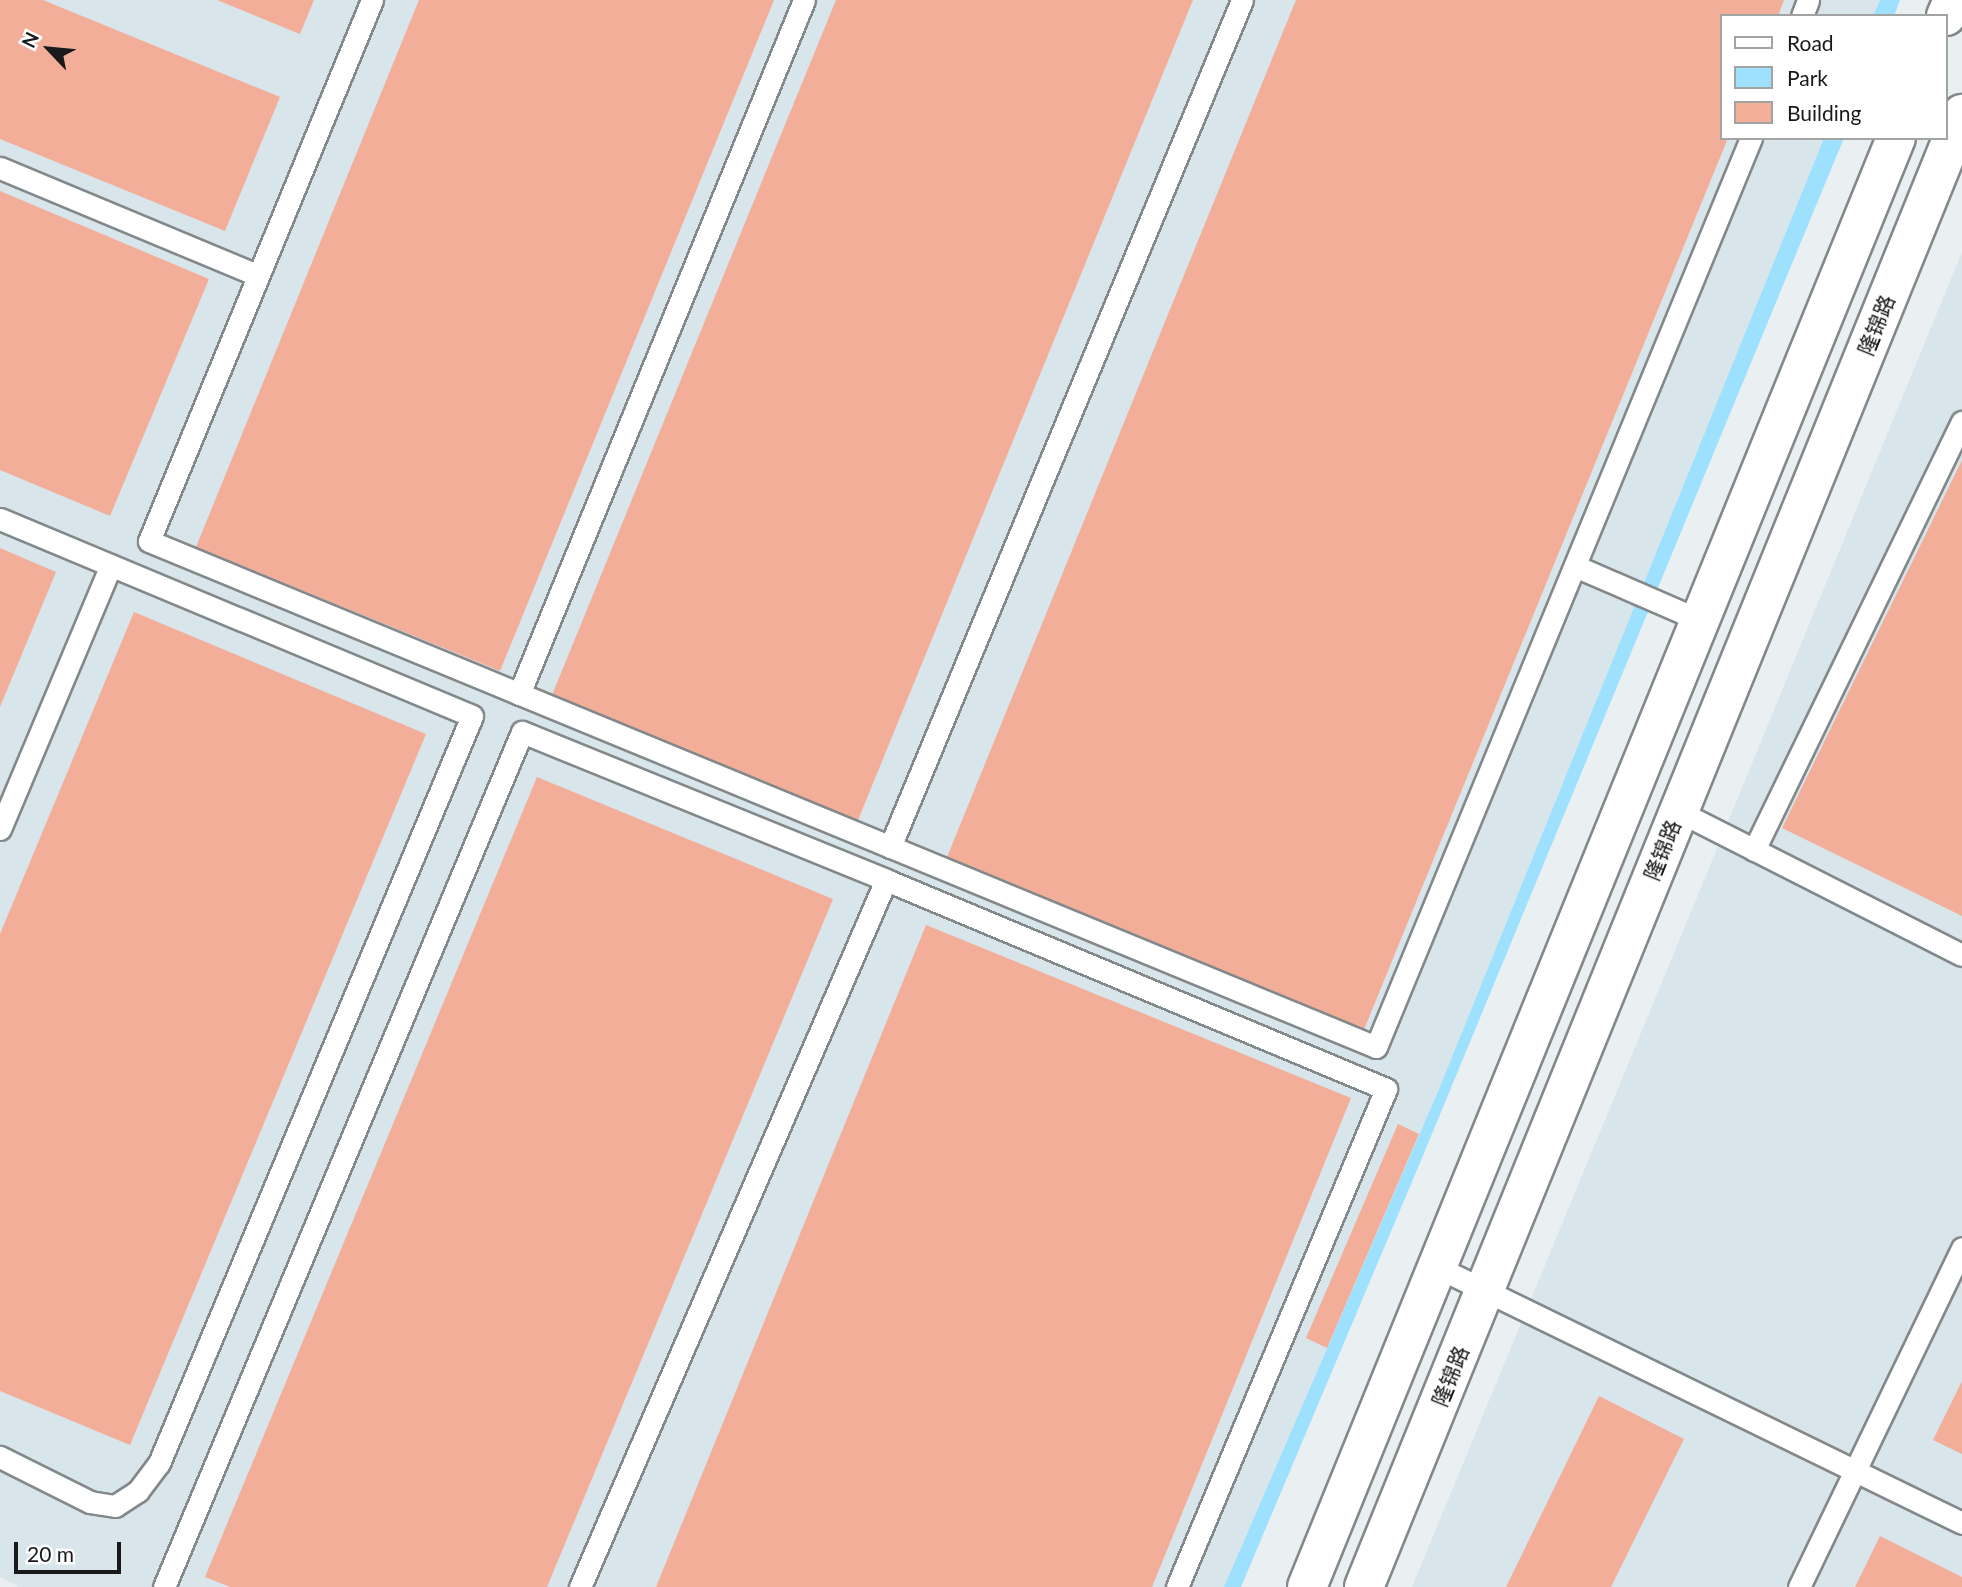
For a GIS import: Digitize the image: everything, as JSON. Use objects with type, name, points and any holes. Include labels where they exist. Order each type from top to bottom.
[{"type":"main road","name":"隆锦路","points":[[1364,1587],[1962,114]]},
{"type":"main road","points":[[1307,1587],[1895,140]]},
{"type":"lane","points":[[372,0],[149,541],[1376,1047],[1750,140]]},
{"type":"lane","points":[[519,694],[804,0]]},
{"type":"lane","points":[[890,847],[1242,0]]},
{"type":"lane","points":[[0,168],[257,275]]},
{"type":"lane","points":[[1754,850],[1962,422]]},
{"type":"lane","points":[[0,519],[472,716],[159,1463],[138,1491],[115,1506],[90,1503],[0,1457]]},
{"type":"lane","points":[[0,829],[111,565]]},
{"type":"lane","points":[[1575,566],[1700,620]]},
{"type":"lane","points":[[164,1587],[522,732],[886,880],[1386,1089],[1177,1587]]},
{"type":"lane","points":[[1678,811],[1962,955]]},
{"type":"lane","points":[[580,1587],[886,880]]},
{"type":"lane","points":[[1798,1587],[1962,1248]]},
{"type":"lane","points":[[1437,1267],[1962,1523]]},
{"type":"shaded area","points":[[0,0],[1880,0],[1874,14],[1720,14],[1720,140],[1823,140],[1439,1089],[1224,1587],[19,1587],[0,1577]]},
{"type":"shaded area","points":[[1962,252],[1962,1587],[1412,1587],[1705,878]]},
{"type":"green space","points":[[1880,0],[1900,0],[1895,14],[1874,14]]},
{"type":"green space","points":[[1823,140],[1843,140],[1422,1158],[1241,1587],[1224,1587],[1439,1089]]},
{"type":"building","points":[[0,0],[43,0],[280,97],[225,231],[0,139]]},
{"type":"building","points":[[217,0],[314,0],[300,34]]},
{"type":"building","points":[[419,0],[774,0],[500,671],[196,547]]},
{"type":"building","points":[[836,0],[1193,0],[856,825],[550,700]]},
{"type":"building","points":[[1296,0],[1784,0],[1779,14],[1720,14],[1720,140],[1727,140],[1363,1032],[945,862]]},
{"type":"building","points":[[0,191],[209,279],[110,516],[0,470]]},
{"type":"building","points":[[1962,460],[1962,916],[1782,828]]},
{"type":"building","points":[[0,548],[56,572],[0,707]]},
{"type":"building","points":[[134,612],[426,734],[130,1445],[0,1391],[0,934]]},
{"type":"building","points":[[537,777],[833,899],[547,1587],[230,1587],[205,1577]]},
{"type":"building","points":[[926,925],[1351,1098],[1152,1587],[656,1587]]},
{"type":"building","points":[[1398,1124],[1419,1134],[1327,1348],[1306,1338]]},
{"type":"building","points":[[1962,1381],[1962,1454],[1933,1440]]},
{"type":"building","points":[[1599,1396],[1684,1439],[1611,1587],[1506,1587]]},
{"type":"building","points":[[1880,1536],[1962,1577],[1962,1587],[1855,1587]]}]
